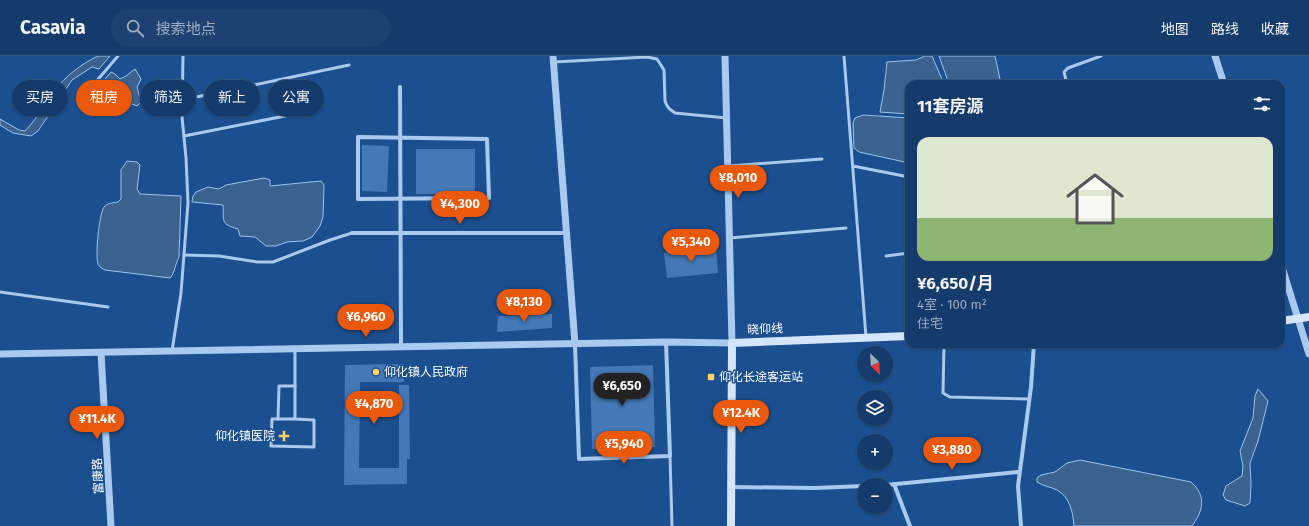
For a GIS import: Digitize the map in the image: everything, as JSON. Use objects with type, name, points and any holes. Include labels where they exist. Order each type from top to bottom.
[{"type":"main road","points":[[1285,321],[1309,316]]},
{"type":"main road","name":"晓仰线","points":[[731,526],[732,343],[905,336]]},
{"type":"street","points":[[0,354],[666,342],[732,343],[725,56]]},
{"type":"street","points":[[1216,56],[1223,80]]},
{"type":"street","points":[[554,59],[575,344],[579,459],[670,456],[666,342]]},
{"type":"street","points":[[400,87],[401,347]]},
{"type":"street","points":[[358,137],[400,137],[487,139],[489,198],[358,199],[358,137]]},
{"type":"street","points":[[352,233],[567,233]]},
{"type":"street","points":[[1285,277],[1309,354]]},
{"type":"street","points":[[1021,526],[1018,486],[1034,348]]},
{"type":"street","name":"富康路","points":[[101,352],[111,526]]},
{"type":"street","points":[[910,526],[894,484],[1019,472]]},
{"type":"street","points":[[731,487],[814,488],[857,486]]},
{"type":"lane","points":[[98,80],[118,56]]},
{"type":"lane","points":[[182,80],[183,56]]},
{"type":"lane","points":[[844,56],[866,337]]},
{"type":"lane","points":[[1066,80],[1064,72],[1068,68],[1101,56]]},
{"type":"lane","points":[[554,59],[647,57],[657,59],[664,70],[665,101],[666,106],[670,110],[675,113],[726,118]]},
{"type":"lane","points":[[196,97],[349,65]]},
{"type":"lane","points":[[172,351],[181,293],[188,203],[182,116]]},
{"type":"lane","points":[[184,136],[285,116]]},
{"type":"lane","points":[[728,166],[822,159]]},
{"type":"lane","points":[[853,166],[905,176]]},
{"type":"lane","points":[[730,238],[846,228]]},
{"type":"lane","points":[[184,255],[219,256],[257,262],[273,262],[352,233]]},
{"type":"lane","points":[[886,256],[905,254]]},
{"type":"lane","points":[[0,292],[108,307]]},
{"type":"lane","points":[[944,348],[943,393],[950,397],[1029,399]]},
{"type":"lane","points":[[295,349],[295,419]]},
{"type":"lane","points":[[278,419],[279,386],[295,386]]},
{"type":"lane","points":[[272,419],[295,419],[314,420],[314,447],[271,446],[272,419]]},
{"type":"lane","points":[[670,456],[672,526]]},
{"type":"water","points":[[98,56],[110,56],[99,69],[92,67],[72,80],[68,86],[68,80],[64,80]]},
{"type":"water","points":[[925,56],[932,56],[942,80],[905,80],[905,114],[880,112],[887,62],[916,60]]},
{"type":"water","points":[[939,56],[995,56],[1000,80],[948,80]]},
{"type":"water","points":[[135,69],[141,79],[137,87],[140,103],[137,106],[132,104],[132,80],[105,80],[111,72],[120,79]]},
{"type":"water","points":[[863,115],[905,118],[905,162],[859,152],[854,148],[853,123],[855,118]]},
{"type":"water","points":[[37,116],[48,116],[38,131],[31,136],[13,133],[0,125],[0,119],[19,130],[25,131]]},
{"type":"water","points":[[127,161],[137,162],[140,165],[137,189],[140,194],[181,196],[179,257],[170,278],[105,270],[98,264],[97,244],[102,211],[104,207],[110,203],[118,202],[121,199],[121,170]]},
{"type":"water","points":[[264,178],[270,180],[270,186],[321,181],[324,185],[323,217],[320,226],[312,237],[303,241],[287,242],[276,246],[266,246],[255,237],[240,236],[238,229],[228,225],[223,218],[223,205],[192,202],[193,196],[196,192],[208,187],[219,189],[226,185]]},
{"type":"water","points":[[1258,389],[1268,401],[1258,441],[1250,463],[1250,503],[1245,506],[1226,500],[1223,495],[1226,486],[1242,476],[1243,466],[1240,451],[1253,418],[1255,396]]},
{"type":"water","points":[[1080,460],[1191,482],[1196,487],[1201,498],[1202,504],[1199,515],[1192,526],[1074,526],[1072,511],[1065,497],[1057,490],[1037,482],[1037,478],[1041,475],[1055,472],[1067,463]]},
{"type":"building","points":[[362,145],[389,146],[387,192],[362,191]]},
{"type":"building","points":[[416,149],[475,149],[475,194],[416,194]]},
{"type":"building","points":[[716,247],[718,273],[667,278],[664,253]]},
{"type":"building","points":[[552,314],[552,328],[497,332],[498,316]]},
{"type":"building","points":[[404,364],[404,382],[360,382],[359,468],[399,468],[399,385],[409,385],[410,459],[407,459],[407,484],[344,485],[345,365]]},
{"type":"building","points":[[653,365],[655,447],[592,449],[590,367]]},
{"type":"place","name":"仰化镇人民政府","points":[[376,372]]},
{"type":"place","name":"仰化长途客运站","points":[[711,377]]},
{"type":"place","name":"仰化镇医院","points":[[284,436]]}]
